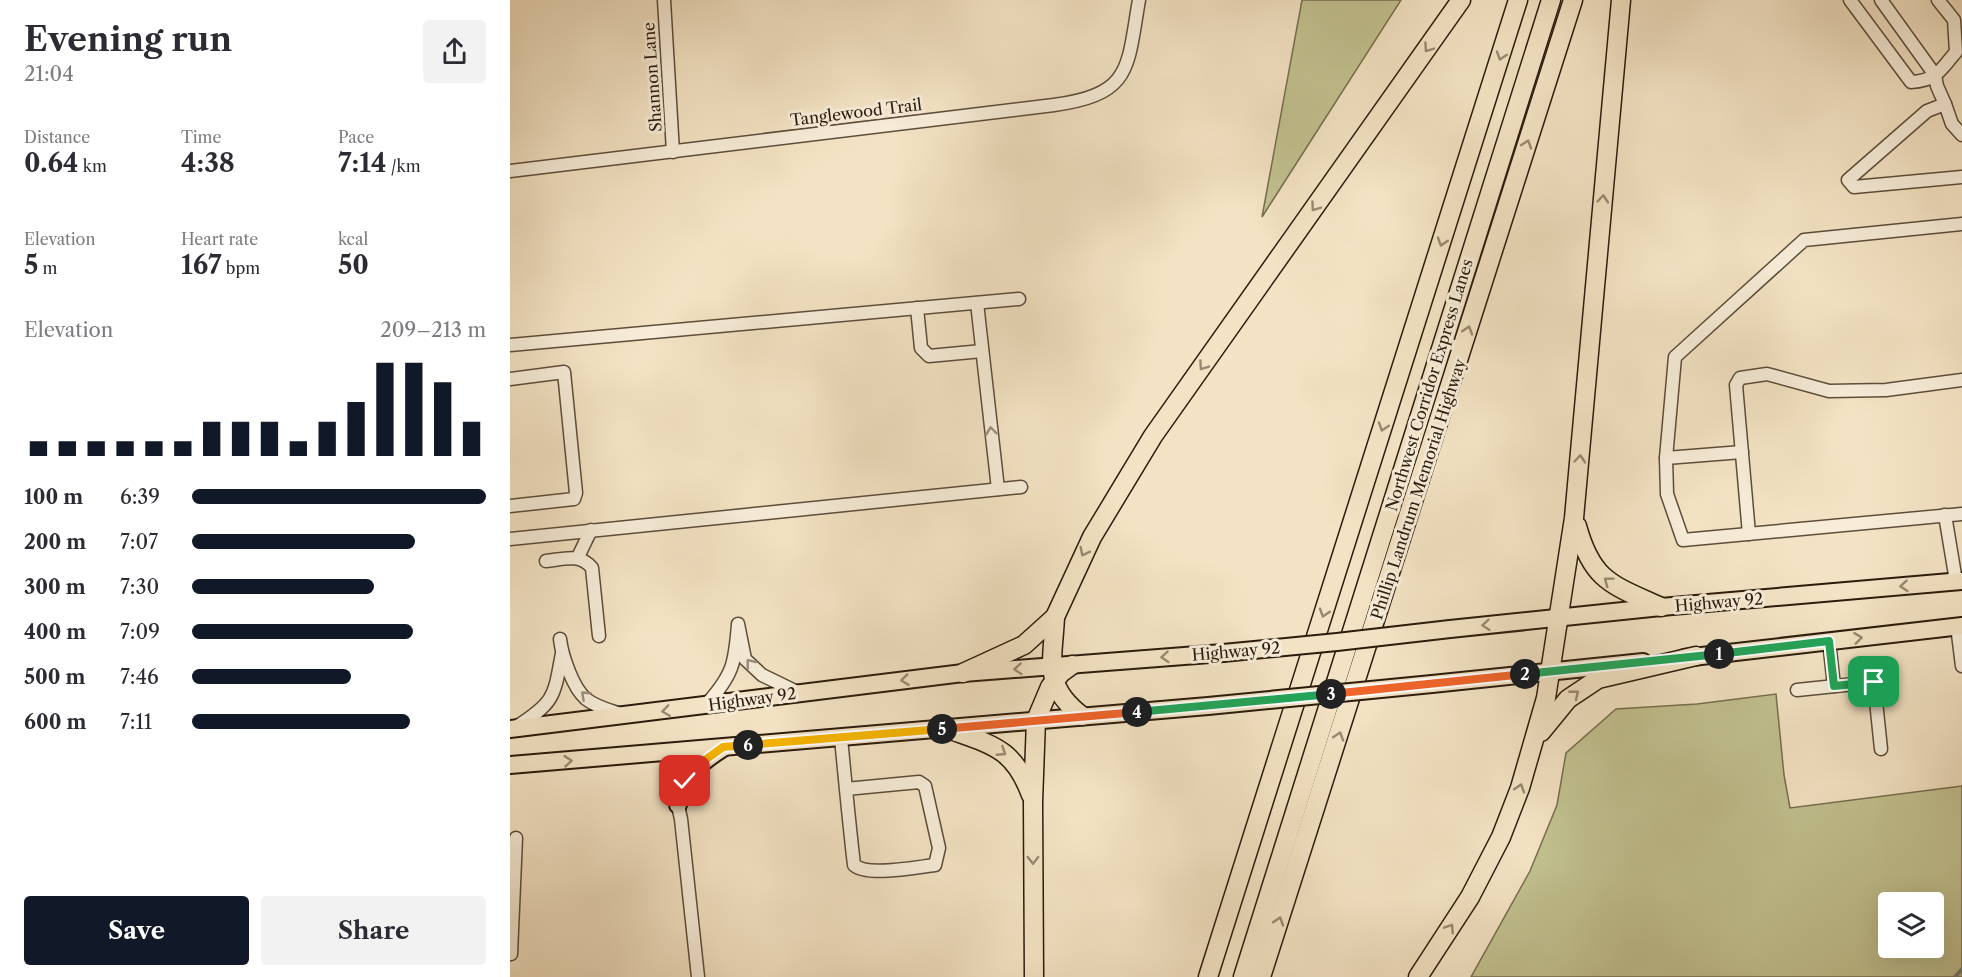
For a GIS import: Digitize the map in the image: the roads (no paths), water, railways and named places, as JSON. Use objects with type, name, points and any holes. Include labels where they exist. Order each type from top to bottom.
[{"type":"highway","points":[[1082,716],[1059,694],[1053,674],[1055,617],[1092,537],[1137,461],[1461,0]]},
{"type":"highway","points":[[1208,977],[1518,0]]},
{"type":"highway","name":"Northwest Corridor Express Lanes","points":[[1243,977],[1551,0]]},
{"type":"highway","name":"Phillip Landrum Memorial Highway","points":[[1262,977],[1573,0]]},
{"type":"highway","points":[[1418,977],[1470,897],[1511,816],[1546,698],[1574,518],[1621,0]]},
{"type":"highway","points":[[1574,518],[1584,550],[1597,572],[1616,587],[1661,607]]},
{"type":"highway","points":[[963,673],[1024,645],[1055,617]]},
{"type":"highway","points":[[1536,738],[1568,699],[1598,679],[1696,656]]},
{"type":"highway","points":[[1034,977],[1033,802],[1036,720],[1053,674],[1072,665]]},
{"type":"highway","points":[[948,729],[986,743],[1010,757],[1025,778],[1033,802]]},
{"type":"main road","name":"Highway 92","points":[[1072,665],[1337,642],[1661,607],[1959,581]]},
{"type":"main road","points":[[510,765],[1208,706],[1549,672],[1960,626]]},
{"type":"main road","name":"Highway 92","points":[[512,729],[963,673],[1053,674]]},
{"type":"main road","points":[[678,805],[681,792],[692,772],[723,747]]},
{"type":"street","name":"Shannon Lane","points":[[664,0],[673,152]]},
{"type":"street","name":"Tanglewood Trail","points":[[510,171],[1054,105],[1090,98],[1117,82],[1125,69],[1139,0]]},
{"type":"street","points":[[1850,0],[1911,82],[1927,81],[1956,52],[1954,20],[1938,0]]},
{"type":"street","points":[[1881,0],[1935,75],[1952,124],[1962,135]]},
{"type":"street","points":[[1945,104],[1927,111],[1848,180],[1854,186],[1962,177]]},
{"type":"street","points":[[1962,224],[1804,240],[1675,357],[1666,458],[1667,494],[1683,540],[1962,514]]},
{"type":"street","points":[[510,345],[1019,299]]},
{"type":"street","points":[[977,303],[998,489]]},
{"type":"street","points":[[917,308],[921,348],[929,356],[982,351]]},
{"type":"street","points":[[510,379],[564,372],[576,493],[574,499],[510,506]]},
{"type":"street","points":[[1749,534],[1736,385],[1740,378],[1767,374],[1829,391],[1886,390],[1962,380]]},
{"type":"street","points":[[1666,458],[1742,452]]},
{"type":"street","points":[[510,539],[1020,487]]},
{"type":"street","points":[[1945,515],[1959,581]]},
{"type":"street","points":[[578,557],[591,530]]},
{"type":"street","points":[[546,561],[578,557],[592,568],[599,636]]},
{"type":"street","points":[[705,706],[721,686],[735,660],[738,624],[745,659],[762,675],[799,693]]},
{"type":"street","points":[[1960,626],[1962,666]]},
{"type":"street","points":[[560,639],[562,653],[577,688],[586,699],[603,708],[628,716]]},
{"type":"street","points":[[1829,641],[1834,686]]},
{"type":"street","points":[[512,729],[542,710],[549,701],[555,690],[562,653]]},
{"type":"street","points":[[1797,690],[1874,682],[1881,749]]},
{"type":"street","points":[[841,738],[846,789],[854,865],[859,870],[872,871],[935,865],[939,848],[925,786],[919,782],[846,789]]},
{"type":"street","points":[[666,752],[678,805],[698,977]]},
{"type":"street","points":[[511,954],[516,838]]},
{"type":"waterway","points":[[1955,977],[1962,969]]}]
